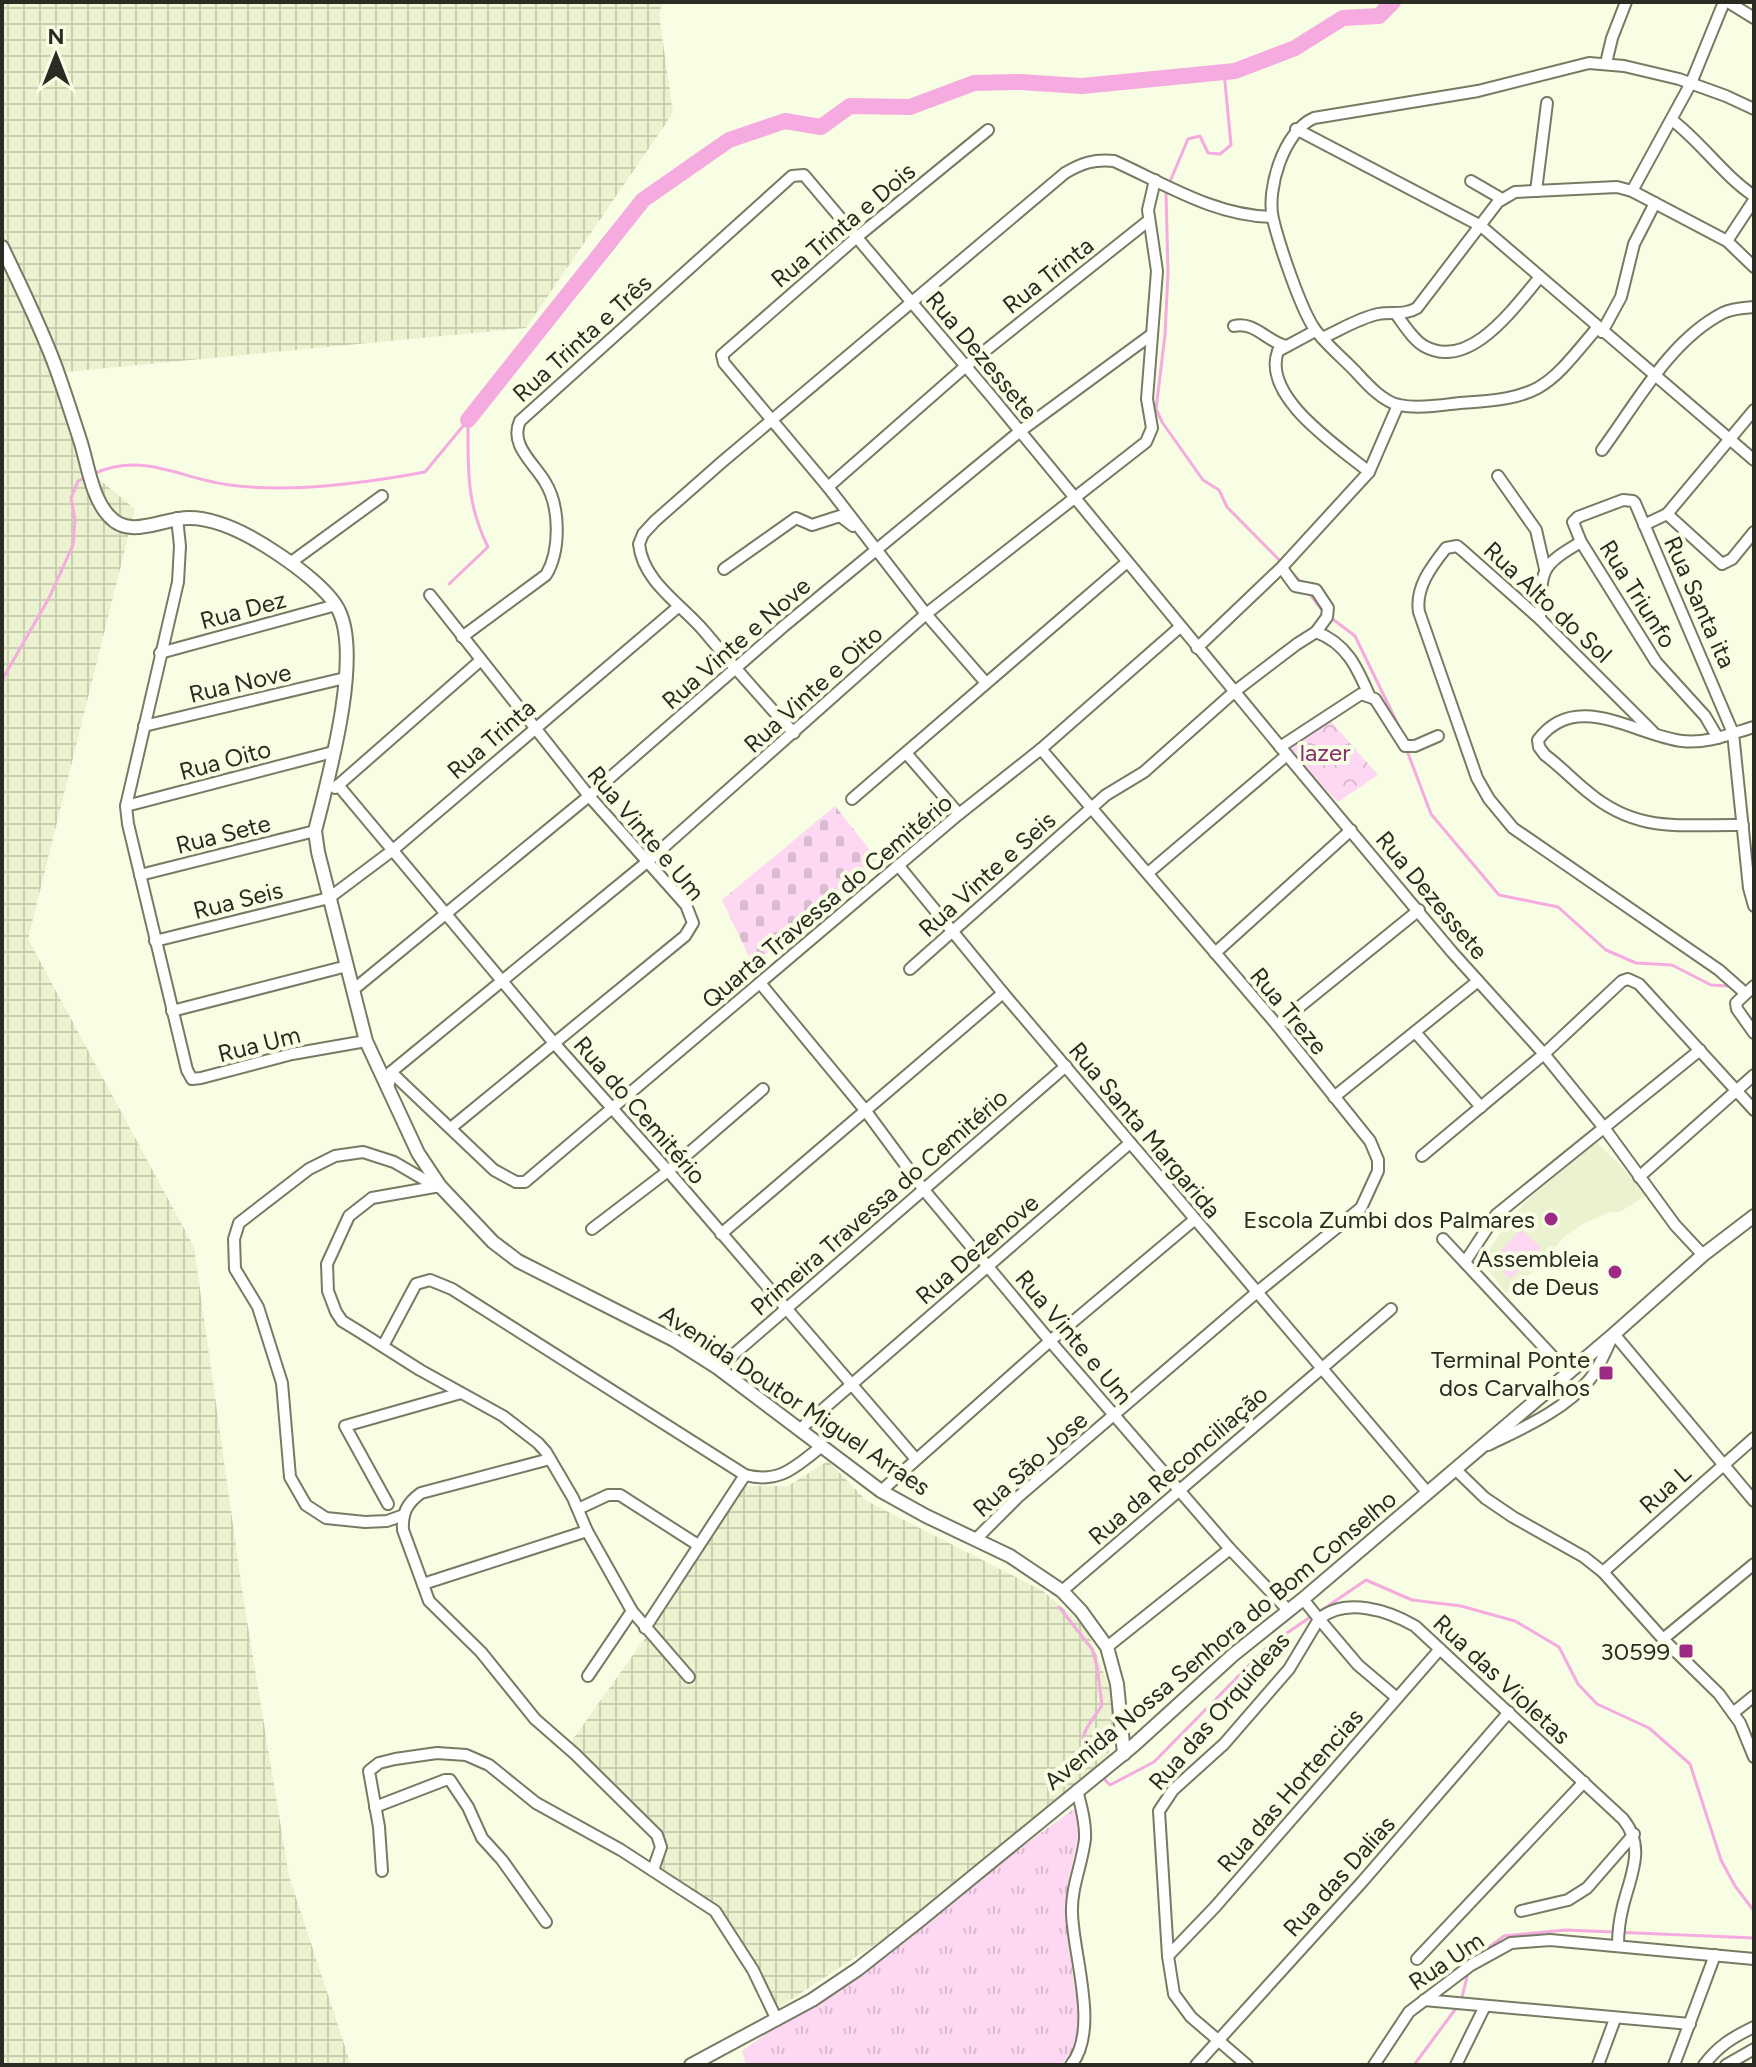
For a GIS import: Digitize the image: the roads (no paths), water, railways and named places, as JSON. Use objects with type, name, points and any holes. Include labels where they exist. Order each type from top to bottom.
[{"type":"main road","points":[[2,247],[44,338],[95,491],[103,508],[118,525],[134,528],[177,518],[201,519],[226,527],[268,547],[336,605],[345,628],[343,706],[315,831]]},
{"type":"main road","name":"Avenida Doutor Miguel Arraes","points":[[315,831],[366,1041],[418,1153],[438,1186],[493,1242],[518,1261],[651,1327],[718,1368],[881,1491],[1010,1556],[1062,1591],[1107,1647],[1117,1684],[1124,1754]]},
{"type":"main road","name":"Avenida Nossa Senhora do Bom Conselho","points":[[691,2065],[777,2020],[858,1969],[1124,1754],[1233,1655],[1289,1611],[1703,1255],[1752,1221]]},
{"type":"street","points":[[1632,191],[1691,83],[1726,2],[1754,18]]},
{"type":"street","points":[[1606,63],[1625,3]]},
{"type":"street","points":[[1655,203],[1634,244],[1621,297],[1600,330],[1557,376],[1519,397],[1480,402],[1398,405],[1366,383],[1319,334],[1298,293],[1272,217],[1280,160],[1296,129],[1314,118],[1419,103],[1531,79],[1574,66],[1606,63],[1691,83],[1754,109]]},
{"type":"street","points":[[1536,191],[1547,103]]},
{"type":"street","points":[[1672,120],[1698,141],[1753,203],[1727,241]]},
{"type":"street","points":[[1296,129],[1481,226],[1754,460]]},
{"type":"street","name":"Rua Trinta e Dois","points":[[772,420],[724,363],[722,355],[857,237],[988,130]]},
{"type":"street","points":[[794,733],[702,628],[678,607],[645,566],[640,540],[665,513],[1065,173],[1084,162],[1099,159],[1114,161],[1229,212],[1272,217]]},
{"type":"street","name":"Rua Trinta e Três","points":[[462,637],[546,575],[553,561],[556,539],[553,501],[546,483],[518,442],[516,434],[520,421],[781,185],[795,175],[804,175]]},
{"type":"street","name":"Rua Dezessete","points":[[804,175],[966,366],[1283,751],[1544,1054],[1605,1129],[1675,1225],[1703,1255]]},
{"type":"street","points":[[1151,335],[1157,255],[1148,210],[1159,181]]},
{"type":"street","points":[[1471,181],[1502,199]]},
{"type":"street","points":[[1369,472],[1301,415],[1277,375],[1275,362],[1278,351],[1368,316],[1407,313],[1417,308],[1502,199],[1515,192],[1602,186],[1632,191],[1727,241],[1754,267]]},
{"type":"street","name":"Rua Trinta","points":[[828,487],[966,366],[1148,221]]},
{"type":"street","points":[[1395,313],[1421,345],[1437,352],[1462,348],[1492,333],[1540,277]]},
{"type":"street","points":[[1602,450],[1655,377],[1692,336],[1722,314],[1733,309],[1754,307]]},
{"type":"street","points":[[1234,326],[1247,325],[1286,346]]},
{"type":"street","name":"Rua Vinte e Nove","points":[[353,990],[589,796],[874,550],[1019,432],[1151,335]]},
{"type":"street","name":"Rua Vinte e Oito","points":[[391,1072],[647,862],[926,614],[1139,448],[1151,432],[1147,399],[1151,335]]},
{"type":"street","points":[[1197,648],[1284,565],[1369,472],[1398,405]]},
{"type":"street","points":[[1644,525],[1667,514],[1754,410]]},
{"type":"street","points":[[772,420],[926,614],[986,683]]},
{"type":"street","points":[[1498,476],[1536,530],[1545,569],[1540,619]]},
{"type":"street","points":[[290,563],[382,496]]},
{"type":"street","name":"Rua Triunfo","points":[[1635,503],[1623,500],[1575,519],[1574,526],[1656,662],[1705,716],[1718,738]]},
{"type":"street","name":"Rua Santa ita","points":[[1635,503],[1733,733],[1749,888],[1754,906]]},
{"type":"street","points":[[1667,514],[1722,564],[1732,559],[1754,532]]},
{"type":"street","points":[[724,569],[796,518],[812,525],[840,516],[861,532]]},
{"type":"street","points":[[177,518],[180,546],[178,582],[126,806],[172,1011],[347,966]]},
{"type":"street","points":[[1545,569],[1554,557],[1581,542]]},
{"type":"street","name":"Rua Alto do Sol","points":[[1653,732],[1540,619],[1457,546],[1446,548],[1419,589],[1417,601],[1424,631],[1477,778],[1497,809],[1513,828],[1750,990]]},
{"type":"street","points":[[852,799],[1126,563]]},
{"type":"street","points":[[1284,565],[1295,586],[1316,590],[1328,608],[1327,617],[1316,632],[1338,642],[1346,650],[1369,695],[1408,746],[1438,736]]},
{"type":"street","name":"Rua Vinte e Um","points":[[430,595],[589,796],[686,905],[692,920],[692,929],[452,1127]]},
{"type":"street","name":"Rua Dez","points":[[160,653],[336,605]]},
{"type":"street","name":"Rua Trinta","points":[[329,898],[393,850],[678,607]]},
{"type":"street","name":"Quarta Travessa do Cemitério","points":[[452,1127],[494,1170],[516,1182],[525,1182],[898,865],[1041,749],[1180,627]]},
{"type":"street","name":"Rua Vinte e Seis","points":[[910,969],[1106,795],[1144,772],[1234,692],[1316,632]]},
{"type":"street","points":[[324,796],[481,660]]},
{"type":"street","name":"Rua Nove","points":[[144,726],[345,678]]},
{"type":"street","points":[[1148,873],[1283,751],[1353,697],[1369,695]]},
{"type":"street","points":[[1743,825],[1662,825],[1632,820],[1588,792],[1545,755],[1538,740],[1554,726],[1574,716],[1594,716],[1680,741],[1705,741],[1754,727]]},
{"type":"street","name":"Rua Treze","points":[[1041,749],[1277,1025],[1375,1151],[1378,1171],[1374,1186],[1361,1208],[1256,1293]]},
{"type":"street","name":"Rua Oito","points":[[126,806],[333,752]]},
{"type":"street","points":[[906,753],[959,814]]},
{"type":"street","name":"Rua do Cemitério","points":[[338,785],[554,1043],[915,1458]]},
{"type":"street","points":[[1215,953],[1351,830]]},
{"type":"street","name":"Rua Sete","points":[[140,875],[315,831]]},
{"type":"street","name":"Rua Santa Margarida","points":[[898,865],[1194,1220],[1427,1492]]},
{"type":"street","name":"Rua Seis","points":[[155,941],[329,898]]},
{"type":"street","points":[[1277,1025],[1419,910]]},
{"type":"street","points":[[1422,1156],[1628,979],[1639,984],[1754,1110]]},
{"type":"street","points":[[1334,1097],[1478,981]]},
{"type":"street","name":"Rua Vinte e Um","points":[[760,983],[865,1110],[924,1190],[1050,1341],[1230,1549],[1289,1611]]},
{"type":"street","points":[[1750,990],[1736,1003],[1754,1033]]},
{"type":"street","points":[[721,1234],[1003,993]]},
{"type":"street","name":"Rua Um","points":[[172,1011],[187,1070],[194,1079],[292,1054],[366,1041]]},
{"type":"street","points":[[1415,1032],[1481,1107]]},
{"type":"street","points":[[1465,1262],[1496,1215],[1700,1050]]},
{"type":"street","name":"Primeira Travessa do Cemitério","points":[[718,1368],[1066,1066]]},
{"type":"street","points":[[388,1089],[391,1072]]},
{"type":"street","points":[[391,1072],[452,1127]]},
{"type":"street","points":[[1639,1177],[1754,1075]]},
{"type":"street","points":[[592,1229],[668,1171],[763,1089]]},
{"type":"street","name":"Rua Dezenove","points":[[799,1430],[1130,1143]]},
{"type":"street","points":[[404,1515],[387,1521],[352,1521],[326,1518],[306,1505],[290,1477],[282,1383],[258,1307],[235,1269],[234,1239],[239,1223],[309,1169],[335,1156],[363,1152],[394,1162],[438,1186]]},
{"type":"street","points":[[438,1186],[383,1195],[363,1203],[349,1216],[327,1264],[328,1291],[336,1312],[342,1321],[519,1427],[538,1443],[578,1509],[632,1611],[689,1677]]},
{"type":"street","points":[[881,1491],[1050,1341],[1194,1220]]},
{"type":"street","points":[[1443,1239],[1568,1373]]},
{"type":"street","points":[[383,1346],[416,1284],[430,1280],[452,1289],[745,1475],[761,1479],[779,1477],[822,1446]]},
{"type":"street","name":"Rua São Jose","points":[[976,1539],[1018,1497],[1256,1293]]},
{"type":"street","name":"Rua da Reconciliação","points":[[1062,1591],[1391,1309]]},
{"type":"street","points":[[1476,1451],[1547,1414],[1572,1395],[1590,1379],[1614,1334],[1754,1501]]},
{"type":"street","points":[[388,1504],[345,1426],[461,1393]]},
{"type":"street","name":"Rua L","points":[[1603,1572],[1754,1438]]},
{"type":"street","points":[[550,1459],[421,1493],[406,1508],[403,1530],[429,1601],[488,1660],[535,1719],[654,1831],[661,1847],[653,1870]]},
{"type":"street","points":[[1455,1469],[1485,1498],[1575,1551],[1603,1572],[1663,1639],[1719,1694],[1733,1713],[1754,1757]]},
{"type":"street","points":[[645,1628],[745,1475]]},
{"type":"street","points":[[578,1509],[608,1495],[620,1495],[698,1545]]},
{"type":"street","points":[[423,1584],[587,1531]]},
{"type":"street","points":[[1107,1647],[1230,1549]]},
{"type":"street","points":[[1663,1639],[1754,1564]]},
{"type":"street","name":"Rua das Orquideas","points":[[1247,2065],[1191,2017],[1174,1994],[1168,1956],[1158,1822],[1163,1802],[1173,1790],[1224,1744],[1289,1669],[1319,1619],[1303,1599]]},
{"type":"street","name":"Rua das Violetas","points":[[1319,1619],[1338,1609],[1353,1608],[1387,1612],[1415,1626],[1623,1819],[1634,1834]]},
{"type":"street","points":[[588,1676],[632,1611]]},
{"type":"street","points":[[1319,1619],[1358,1665],[1397,1698]]},
{"type":"street","name":"Rua das Hortencias","points":[[1168,1956],[1440,1649]]},
{"type":"street","points":[[1733,1713],[1754,1696]]},
{"type":"street","name":"Rua das Dalias","points":[[1196,2065],[1362,1882],[1509,1712]]},
{"type":"street","points":[[382,1871],[368,1774],[376,1765],[424,1754],[466,1755],[489,1765],[536,1803],[653,1870],[715,1911],[753,1970],[777,2020]]},
{"type":"street","points":[[375,1807],[450,1780],[482,1838],[502,1860],[546,1922]]},
{"type":"street","name":"Rua Um","points":[[1417,1959],[1584,1782]]},
{"type":"street","points":[[1071,2065],[1084,2033],[1072,1914],[1074,1883],[1085,1828],[1077,1790]]},
{"type":"street","points":[[1521,1911],[1568,1900],[1587,1888],[1634,1834]]},
{"type":"street","points":[[1618,1945],[1623,1904],[1633,1873],[1634,1834]]},
{"type":"street","name":"Rua Um","points":[[1374,2065],[1409,2012],[1468,1967],[1511,1943],[1530,1940],[1618,1945],[1754,1959]]},
{"type":"street","points":[[1674,2065],[1715,1955]]},
{"type":"street","points":[[1424,2000],[1690,2024]]},
{"type":"street","points":[[1456,2065],[1485,2006]]},
{"type":"street","points":[[1598,2065],[1615,2019]]},
{"type":"street","points":[[1704,2065],[1714,2051],[1729,2039],[1754,2027]]},
{"type":"street","points":[[1726,2065],[1754,2049]]},
{"type":"waterway","points":[[468,420],[643,200],[729,140],[785,121],[821,127],[850,106],[910,107],[974,83],[1082,86],[1235,71],[1295,48],[1343,18],[1379,16],[1393,2]]},
{"type":"waterway","points":[[1224,72],[1231,145],[1220,154],[1208,153],[1200,136],[1188,139],[1166,191],[1168,273],[1165,335],[1156,409],[1203,480],[1219,490],[1227,507],[1302,583]]},
{"type":"waterway","points":[[93,474],[129,465],[146,466],[212,482],[277,488],[378,480],[425,472],[468,420]]},
{"type":"waterway","points":[[449,584],[488,547],[472,500],[468,420]]},
{"type":"waterway","points":[[2,680],[49,598],[73,545],[75,520],[71,498],[78,481],[86,477]]},
{"type":"waterway","points":[[1309,593],[1321,609]]},
{"type":"waterway","points":[[1334,620],[1355,636],[1402,733]]},
{"type":"waterway","points":[[1406,748],[1431,814],[1499,895],[1558,907],[1606,950],[1636,963],[1672,965],[1711,985],[1729,986]]},
{"type":"waterway","points":[[1322,1610],[1366,1580],[1412,1600],[1461,1606],[1515,1621],[1559,1647],[1578,1684],[1597,1704],[1649,1728],[1690,1764],[1721,1860],[1754,1911]]},
{"type":"waterway","points":[[1059,1607],[1092,1649],[1097,1666],[1102,1705],[1083,1738],[1089,1763]]},
{"type":"waterway","points":[[1105,1780],[1110,1785],[1154,1762],[1269,1645],[1309,1618]]},
{"type":"waterway","points":[[1473,1959],[1504,1936],[1566,1930],[1754,1938]]},
{"type":"waterway","points":[[1461,2001],[1469,1969]]},
{"type":"waterway","points":[[1414,2065],[1457,2007]]},
{"type":"place","name":"Escola Zumbi dos Palmares","points":[[1551,1219]]},
{"type":"place","name":"Assembleia de Deus","points":[[1615,1272]]},
{"type":"place","name":"Terminal Ponte dos Carvalhos","points":[[1606,1373]]},
{"type":"place","name":"30599","points":[[1686,1651]]},
{"type":"park label","name":"lazer","points":[[1325,752]]}]
